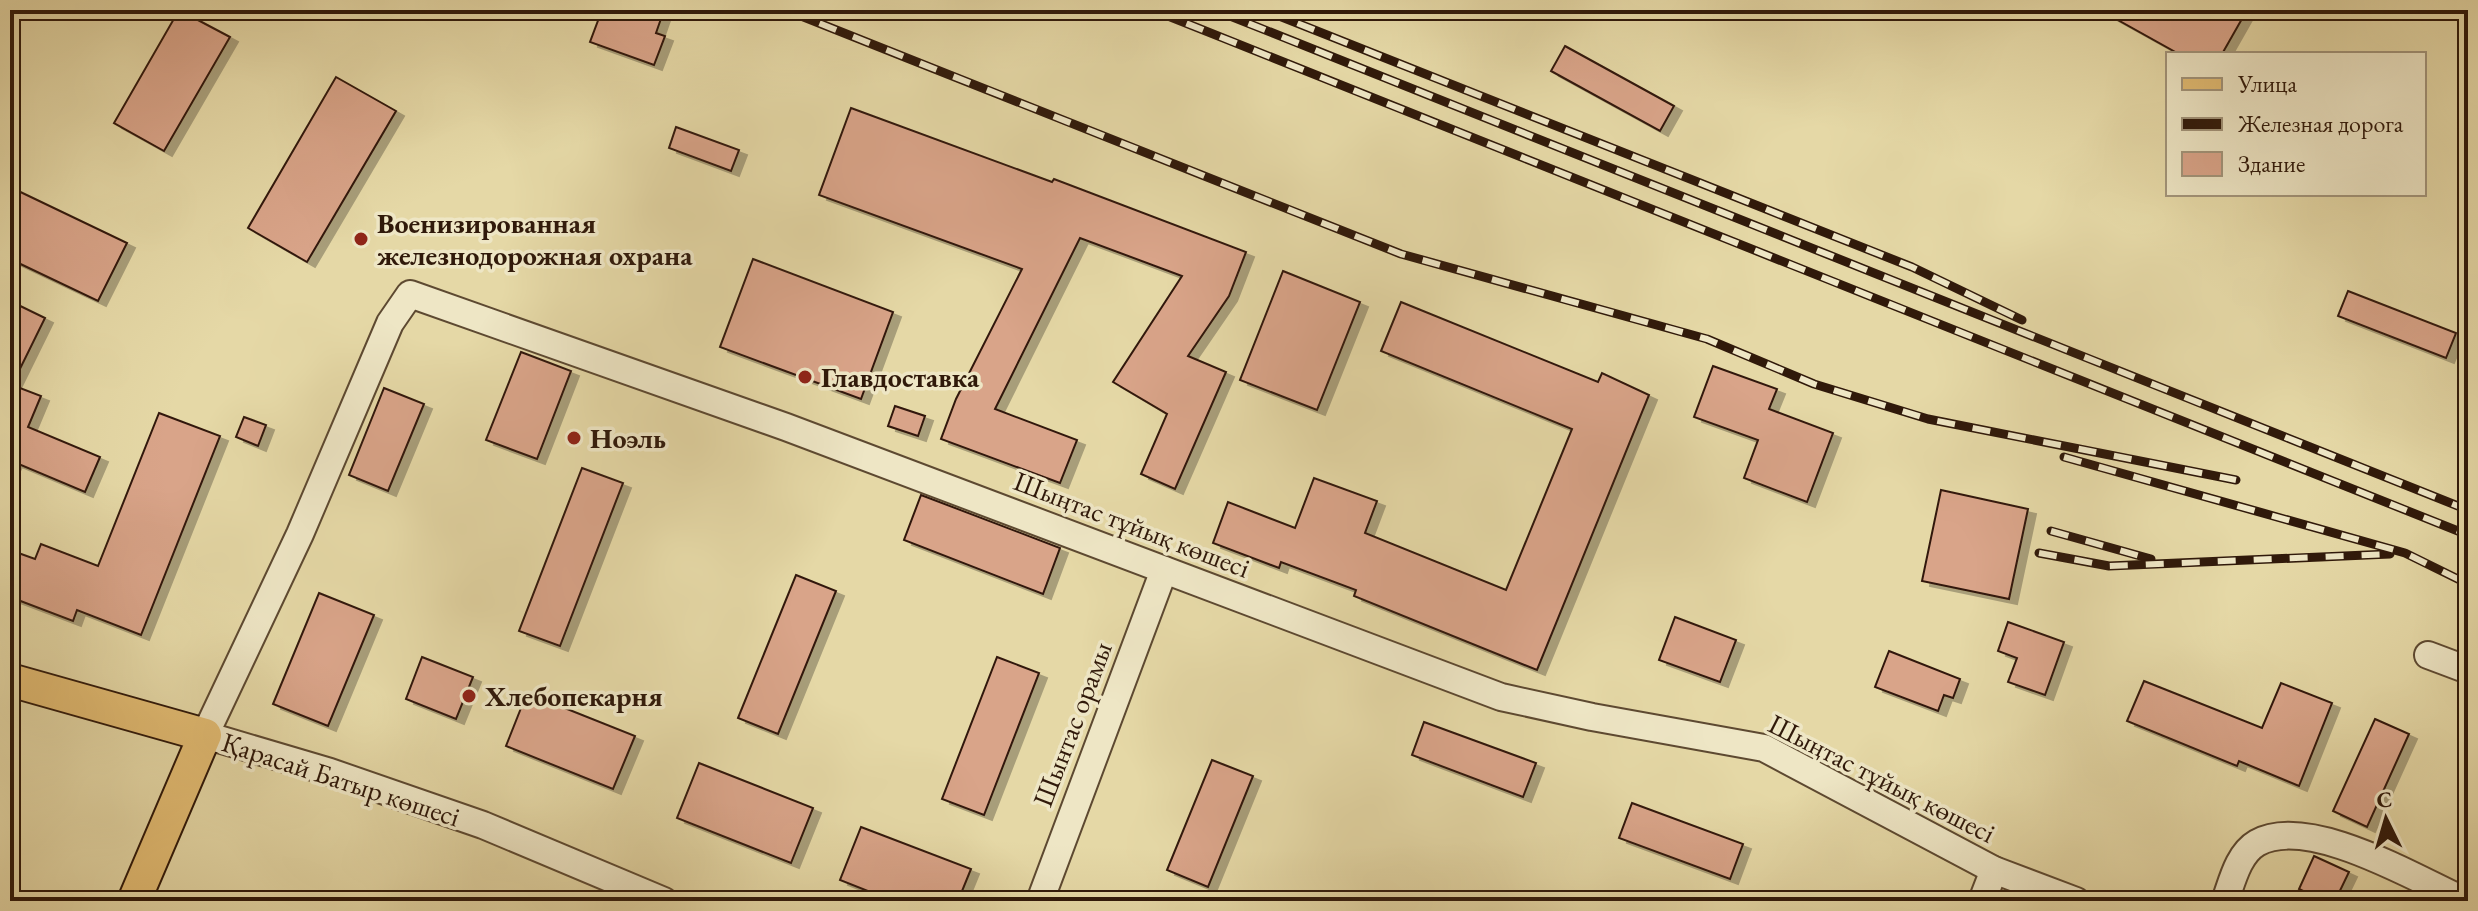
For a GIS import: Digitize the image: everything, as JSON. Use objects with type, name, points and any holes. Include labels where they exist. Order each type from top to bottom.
[{"type":"main road","name":"Қарасай Батыр көшесі","points":[[10,680],[205,735]]},
{"type":"main road","points":[[134,901],[205,735]]},
{"type":"street","name":"Шыңтас тұйық көшесі","points":[[205,735],[300,534],[390,323],[410,294],[786,427],[1501,697],[1764,748],[1994,870],[2076,901]]},
{"type":"street","name":"Шынтас орамы","points":[[1040,901],[1164,570]]},
{"type":"street","points":[[2428,655],[2468,670]]},
{"type":"street","name":"Қарасай Батыр көшесі","points":[[205,735],[330,772],[483,825],[664,901]]},
{"type":"street","points":[[2225,901],[2242,857],[2256,843],[2277,835],[2302,835],[2332,841],[2465,901]]},
{"type":"street","points":[[1982,901],[1994,870]]},
{"type":"building","points":[[179,10],[230,37],[164,151],[114,123]]},
{"type":"building","points":[[602,10],[664,10],[656,33],[665,36],[654,65],[590,42]]},
{"type":"building","points":[[2100,10],[2247,10],[2223,52],[2175,52]]},
{"type":"building","points":[[1565,46],[1674,106],[1660,131],[1551,71]]},
{"type":"building","points":[[336,77],[396,111],[307,262],[248,228]]},
{"type":"building","points":[[851,108],[1052,182],[1054,179],[1246,252],[1229,296],[1188,356],[1226,372],[1175,489],[1141,474],[1167,414],[1113,382],[1182,276],[1080,238],[995,409],[1077,440],[1060,483],[941,439],[956,399],[1022,269],[819,195]]},
{"type":"building","points":[[676,127],[739,150],[731,171],[669,148]]},
{"type":"building","points":[[10,187],[127,243],[98,301],[10,259]]},
{"type":"building","points":[[753,259],[893,312],[861,399],[720,347]]},
{"type":"building","points":[[1283,271],[1360,302],[1317,410],[1240,380]]},
{"type":"building","points":[[2348,291],[2456,333],[2446,358],[2338,316]]},
{"type":"building","points":[[10,301],[45,318],[12,385],[41,396],[28,427],[100,457],[85,492],[14,462],[10,470]]},
{"type":"building","points":[[1401,302],[1598,382],[1602,373],[1649,395],[1537,670],[1354,596],[1356,590],[1281,562],[1279,568],[1213,543],[1228,502],[1295,528],[1314,478],[1377,501],[1365,533],[1506,590],[1572,429],[1381,351]]},
{"type":"building","points":[[521,352],[571,371],[537,459],[486,440]]},
{"type":"building","points":[[1713,366],[1777,389],[1769,409],[1833,433],[1807,502],[1744,478],[1758,440],[1694,417]]},
{"type":"building","points":[[384,388],[424,404],[388,491],[349,475]]},
{"type":"building","points":[[895,406],[925,416],[918,436],[888,426]]},
{"type":"building","points":[[159,413],[220,436],[141,635],[77,610],[73,621],[10,597],[10,550],[35,559],[41,544],[98,566]]},
{"type":"building","points":[[244,417],[266,425],[258,446],[236,437]]},
{"type":"building","points":[[582,468],[623,483],[560,646],[519,631]]},
{"type":"building","points":[[1941,490],[2028,509],[2009,599],[1922,581]]},
{"type":"building","points":[[921,495],[1060,548],[1043,594],[904,540]]},
{"type":"building","points":[[796,575],[836,591],[778,734],[738,718]]},
{"type":"building","points":[[319,593],[374,615],[328,726],[273,704]]},
{"type":"building","points":[[1675,617],[1736,640],[1720,682],[1659,660]]},
{"type":"building","points":[[2008,622],[2064,642],[2045,695],[2008,682],[2017,658],[1998,651]]},
{"type":"building","points":[[1889,651],[1960,679],[1953,698],[1944,695],[1938,711],[1875,687]]},
{"type":"building","points":[[422,657],[473,677],[456,719],[406,699]]},
{"type":"building","points":[[997,657],[1039,673],[984,815],[942,799]]},
{"type":"building","points":[[2144,681],[2262,728],[2281,683],[2332,703],[2299,786],[2239,761],[2237,766],[2127,721]]},
{"type":"building","points":[[527,693],[635,736],[613,789],[506,746]]},
{"type":"building","points":[[2375,719],[2409,734],[2367,827],[2333,811]]},
{"type":"building","points":[[1424,722],[1536,763],[1523,797],[1412,755]]},
{"type":"building","points":[[1212,760],[1253,776],[1208,887],[1167,870]]},
{"type":"building","points":[[699,763],[813,808],[791,863],[677,818]]},
{"type":"building","points":[[1632,803],[1743,844],[1730,879],[1619,838]]},
{"type":"building","points":[[861,827],[971,869],[958,901],[893,901],[840,880]]},
{"type":"building","points":[[2314,856],[2349,872],[2335,901],[2324,901],[2299,889]]},
{"type":"railway","points":[[786,10],[1401,254],[1707,339],[1814,384],[1928,419],[2236,480]]},
{"type":"railway","points":[[1153,10],[2468,535]]},
{"type":"railway","points":[[1215,10],[2468,510]]},
{"type":"railway","points":[[1264,10],[1912,267],[2022,320]]},
{"type":"railway","points":[[2064,457],[2405,553],[2468,584]]},
{"type":"railway","points":[[2051,531],[2151,559]]},
{"type":"railway","points":[[2039,553],[2109,566],[2390,554]]},
{"type":"place","name":"Военизированная железнодорожная охрана","points":[[361,239]]},
{"type":"place","name":"Главдоставка","points":[[805,377]]},
{"type":"place","name":"Ноэль","points":[[574,438]]},
{"type":"place","name":"Хлебопекарня","points":[[469,696]]}]
